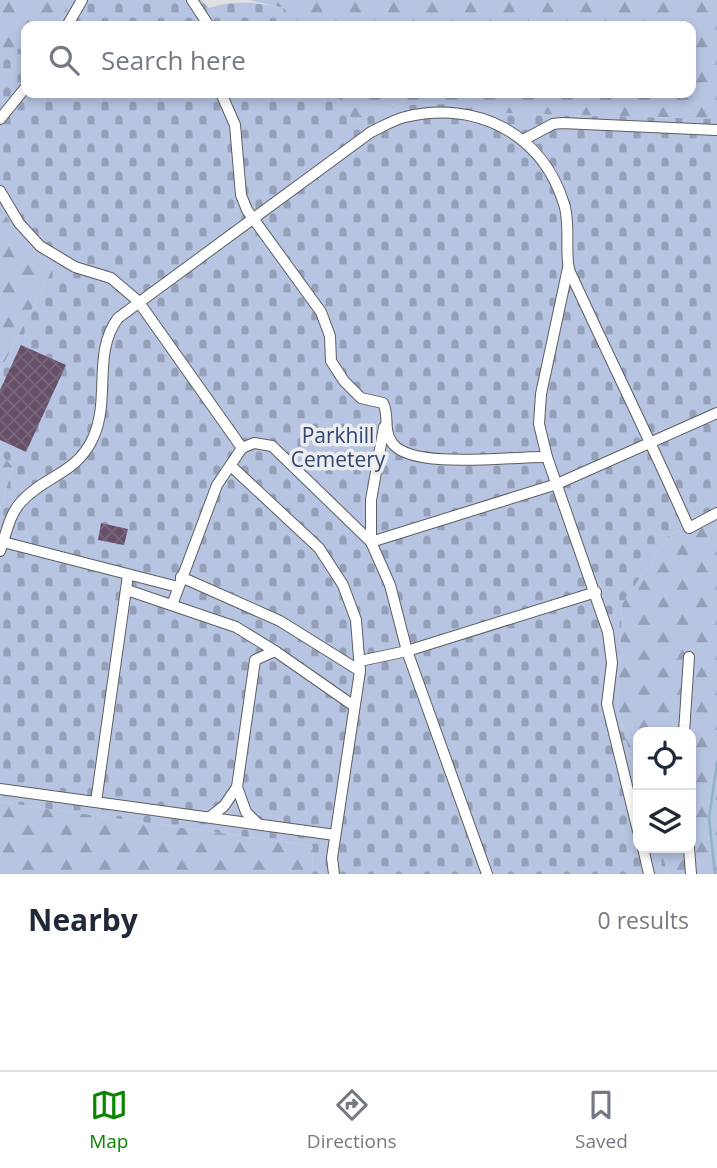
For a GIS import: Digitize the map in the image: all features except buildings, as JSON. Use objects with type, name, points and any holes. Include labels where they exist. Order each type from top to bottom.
[{"type":"lane","points":[[70,21],[82,0]]},
{"type":"lane","points":[[192,0],[206,21]]},
{"type":"lane","points":[[0,119],[21,94]]},
{"type":"lane","points":[[223,98],[235,125],[241,195],[251,218],[321,312],[330,336],[331,362],[344,381],[361,398],[383,403],[385,408],[371,500],[371,542]]},
{"type":"lane","points":[[596,592],[360,666],[280,621],[179,582],[128,575],[2,547],[19,504],[65,473],[81,459],[93,440],[100,422],[108,331],[138,301],[371,132],[401,118],[449,113],[478,117],[525,139],[550,172],[564,201],[569,226],[568,267],[538,412],[547,457],[596,592],[608,632],[612,663],[607,704],[633,811]]},
{"type":"lane","points":[[525,139],[553,124],[562,123],[717,130]]},
{"type":"lane","points":[[0,191],[19,223],[40,246],[75,267],[111,278],[138,301],[242,448]]},
{"type":"lane","points":[[568,267],[689,528],[717,513]]},
{"type":"lane","points":[[371,542],[557,484],[717,414]]},
{"type":"lane","points":[[384,427],[392,443],[406,454],[417,458],[547,457]]},
{"type":"lane","points":[[172,605],[217,485],[242,448],[254,443],[272,446],[371,542],[390,585],[407,651],[487,874]]},
{"type":"lane","points":[[231,466],[281,510],[334,568],[356,620],[360,666],[335,835],[334,874]]},
{"type":"lane","points":[[96,802],[128,575]]},
{"type":"lane","points":[[127,590],[252,636],[354,706]]},
{"type":"lane","points":[[210,817],[224,806],[237,788],[255,660],[252,636]]},
{"type":"lane","points":[[255,660],[275,651]]},
{"type":"lane","points":[[684,727],[689,657]]},
{"type":"lane","points":[[237,788],[246,812],[257,823]]},
{"type":"lane","points":[[0,789],[335,835]]},
{"type":"lane","points":[[644,853],[649,874]]},
{"type":"lane","points":[[689,853],[691,874]]},
{"type":"green space","points":[[0,0],[70,0],[60,21],[21,21],[21,49],[0,49]]},
{"type":"green space","points":[[70,0],[201,0],[209,8],[245,3],[284,8],[292,21],[60,21]]},
{"type":"green space","points":[[249,0],[717,0],[717,119],[494,113],[446,104],[405,105],[353,121],[338,98],[696,98],[696,21],[292,21],[284,8]]},
{"type":"green space","name":"Parkhill Cemetery","points":[[0,49],[21,49],[21,98],[338,98],[353,121],[405,105],[446,104],[494,113],[717,119],[717,511],[668,536],[622,604],[617,711],[633,763],[633,853],[662,853],[668,874],[312,874],[313,846],[0,802],[0,509],[13,467],[0,453],[0,371],[53,268],[21,239],[0,206]]},
{"type":"green space","points":[[0,206],[21,239],[53,268],[0,371]]},
{"type":"green space","points":[[0,453],[13,467],[0,509]]},
{"type":"green space","points":[[717,511],[717,874],[668,874],[662,853],[696,853],[696,727],[633,727],[633,763],[617,711],[622,604],[668,536]]},
{"type":"green space","points":[[0,802],[313,846],[312,874],[0,874]]},
{"type":"waterway","points":[[715,874],[709,818],[717,763]]}]
